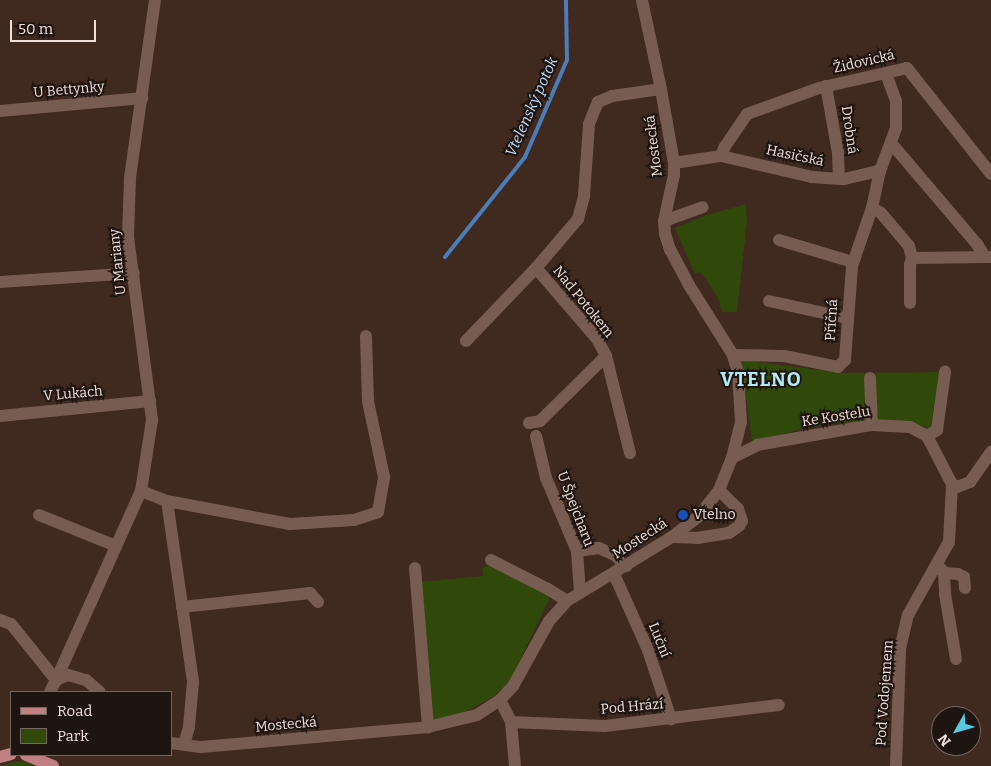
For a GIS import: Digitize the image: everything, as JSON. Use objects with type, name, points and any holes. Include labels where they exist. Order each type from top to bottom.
[{"type":"main road","points":[[28,756],[53,766]]},
{"type":"street","name":"U Mariany","points":[[56,680],[141,491],[152,420],[128,237],[130,179],[155,0]]},
{"type":"street","name":"Mostecká","points":[[172,742],[201,748],[428,727],[477,715],[500,700],[522,673],[549,621],[567,602],[672,537],[698,517],[719,490],[732,458],[741,422],[738,373],[733,355],[670,250],[665,234],[664,221],[674,175],[674,163],[642,0]]},
{"type":"street","name":"Židovická","points":[[722,156],[724,148],[747,114],[767,105],[826,86],[907,68],[991,174]]},
{"type":"street","points":[[880,171],[896,128],[896,101],[886,74]]},
{"type":"street","name":"Drobná","points":[[826,86],[838,153],[839,178]]},
{"type":"street","name":"Nad Potokem","points":[[466,341],[536,268],[578,219],[584,196],[589,124],[598,102],[612,96],[661,89]]},
{"type":"street","name":"U Bettynky","points":[[0,111],[142,98]]},
{"type":"street","points":[[891,144],[988,257]]},
{"type":"street","points":[[674,163],[722,156]]},
{"type":"street","name":"Hasičská","points":[[722,156],[812,178],[839,178],[880,171]]},
{"type":"street","name":"Příčná","points":[[733,355],[784,356],[838,367],[845,360],[853,262],[872,208],[880,171]]},
{"type":"street","points":[[664,221],[704,207]]},
{"type":"street","points":[[872,208],[881,213],[909,246],[912,258],[910,265],[910,303]]},
{"type":"street","points":[[779,240],[853,262]]},
{"type":"street","points":[[912,258],[988,257]]},
{"type":"street","name":"Nad Potokem","points":[[536,268],[597,339],[606,356],[630,453]]},
{"type":"street","points":[[0,282],[134,273]]},
{"type":"street","points":[[770,300],[847,318]]},
{"type":"street","points":[[141,491],[167,501],[290,524],[354,520],[378,512],[384,478],[368,401],[366,336]]},
{"type":"street","name":"Nad Potokem","points":[[529,423],[540,421],[606,356]]},
{"type":"street","points":[[945,372],[937,430],[926,436],[952,484],[957,487],[970,482],[991,452]]},
{"type":"street","points":[[870,378],[872,425]]},
{"type":"street","name":"V Lukách","points":[[0,416],[150,401]]},
{"type":"street","name":"Ke Kostelu","points":[[732,458],[756,445],[872,425],[910,427],[926,436]]},
{"type":"street","name":"U Špejcharu","points":[[536,436],[546,478],[577,551],[580,593]]},
{"type":"street","name":"Pod Vodojemem","points":[[896,766],[900,649],[908,615],[941,569],[949,542],[952,484]]},
{"type":"street","points":[[672,537],[697,538],[729,533],[739,526],[742,521],[738,509],[719,490]]},
{"type":"street","points":[[167,501],[193,682],[189,727],[184,744]]},
{"type":"street","points":[[39,516],[116,546]]},
{"type":"street","points":[[577,551],[599,548],[615,555],[626,566]]},
{"type":"street","points":[[491,560],[548,589],[567,602]]},
{"type":"street","points":[[415,568],[428,727]]},
{"type":"street","points":[[956,659],[941,569],[964,577],[965,588]]},
{"type":"street","name":"Luční","points":[[614,574],[648,650],[671,718]]},
{"type":"street","points":[[182,607],[310,593],[318,602]]},
{"type":"street","points":[[0,620],[11,624],[56,680]]},
{"type":"street","points":[[50,691],[56,680],[68,675],[76,675],[99,691]]},
{"type":"street","points":[[500,700],[511,722],[515,766]]},
{"type":"street","name":"Pod Hrází","points":[[511,722],[605,726],[779,705]]},
{"type":"green space","points":[[746,204],[747,221],[737,312],[721,312],[719,300],[701,272],[695,274],[675,228],[707,215]]},
{"type":"green space","points":[[741,360],[845,373],[945,372],[937,430],[905,421],[878,420],[827,424],[752,441]]},
{"type":"green space","points":[[492,565],[541,588],[550,597],[514,673],[504,687],[494,696],[467,711],[432,723],[419,582],[483,576],[482,568]]},
{"type":"green space","points":[[17,761],[25,762],[38,766],[0,766]]},
{"type":"waterway","name":"Vtelenský potok","points":[[445,257],[525,157],[567,60],[566,0]]},
{"type":"place","name":"Vtelno","points":[[683,515]]},
{"type":"district","name":"VTELNO","points":[[761,380]]}]
